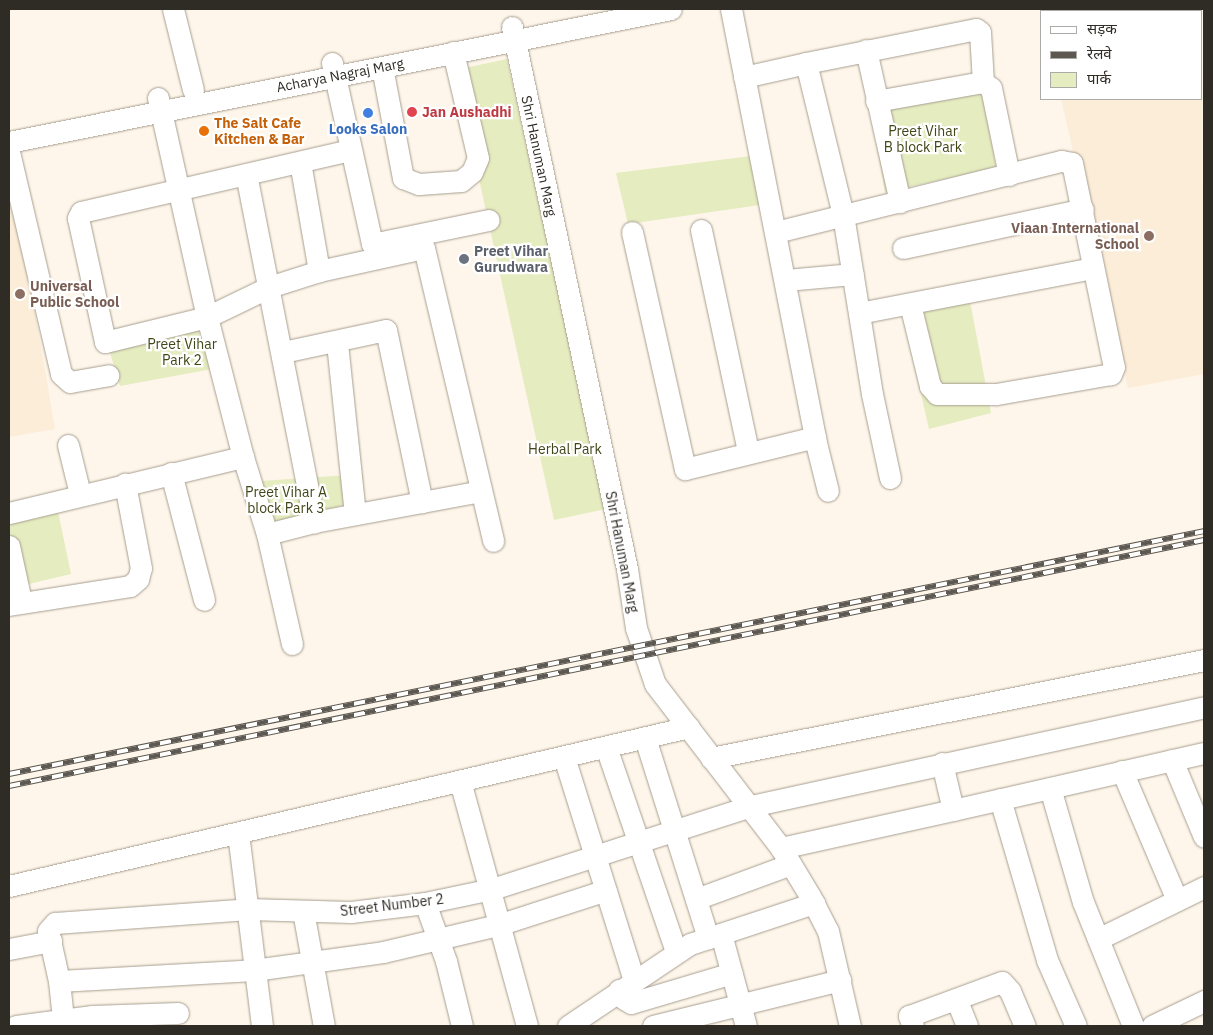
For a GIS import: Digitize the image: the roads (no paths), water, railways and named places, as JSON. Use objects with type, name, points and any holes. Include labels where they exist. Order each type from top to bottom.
[{"type":"street","points":[[173,9],[193,90]]},
{"type":"street","name":"Acharya Nagraj Marg","points":[[9,142],[159,104],[193,90],[333,70],[382,67],[453,52],[600,9]]},
{"type":"street","name":"Acharya Nagraj Marg","points":[[9,127],[159,104],[513,33],[671,9]]},
{"type":"street","points":[[731,9],[786,280],[815,437],[828,490]]},
{"type":"street","points":[[744,77],[866,50],[976,29],[980,32],[983,82]]},
{"type":"street","name":"Shri Hanuman Marg","points":[[513,33],[627,569],[636,628],[655,684],[690,727],[711,758],[751,806],[786,856],[814,903],[828,932],[850,1026]]},
{"type":"street","points":[[866,50],[900,202]]},
{"type":"street","points":[[382,67],[403,178],[419,184],[460,181],[472,172],[478,158],[453,52]]},
{"type":"street","points":[[806,63],[843,215],[872,394],[890,478]]},
{"type":"street","points":[[333,70],[372,244],[489,220]]},
{"type":"street","points":[[876,101],[983,82],[991,88],[1009,175]]},
{"type":"street","points":[[159,104],[207,317],[243,458],[267,534],[292,644]]},
{"type":"street","points":[[350,150],[83,211],[79,215],[105,342],[207,317],[269,287],[319,271],[425,248],[493,541]]},
{"type":"street","points":[[9,152],[61,374],[70,382],[108,375]]},
{"type":"street","points":[[776,232],[1068,161],[1075,168],[1093,268],[1114,366],[1108,375],[996,394],[937,394],[930,386],[910,304]]},
{"type":"street","points":[[300,162],[319,271]]},
{"type":"street","points":[[246,174],[284,352],[314,522]]},
{"type":"street","points":[[903,248],[1083,209]]},
{"type":"street","points":[[701,230],[748,452]]},
{"type":"street","points":[[632,232],[685,469],[815,437]]},
{"type":"street","points":[[859,313],[1093,268]]},
{"type":"street","points":[[786,280],[853,274]]},
{"type":"street","points":[[284,352],[337,343],[386,331],[422,502]]},
{"type":"street","points":[[337,343],[355,514]]},
{"type":"street","points":[[68,445],[80,494]]},
{"type":"street","points":[[9,513],[80,494],[243,458]]},
{"type":"street","points":[[171,473],[204,600]]},
{"type":"street","points":[[9,546],[15,603],[130,586],[138,579],[141,568],[125,484]]},
{"type":"street","points":[[267,534],[314,522],[481,491]]},
{"type":"street","points":[[711,758],[1204,660]]},
{"type":"street","name":"Street Number 2","points":[[51,941],[48,931],[55,923],[248,909],[350,912],[425,904],[492,889],[594,854],[751,806],[1204,707]]},
{"type":"street","points":[[9,886],[690,727]]},
{"type":"street","points":[[645,738],[696,899],[732,973],[746,1026]]},
{"type":"street","points":[[606,747],[676,951]]},
{"type":"street","points":[[696,899],[786,856],[953,810],[1204,753]]},
{"type":"street","points":[[564,757],[606,890],[626,985],[624,999],[631,1003],[732,973]]},
{"type":"street","points":[[1172,760],[1204,837]]},
{"type":"street","points":[[942,763],[953,810]]},
{"type":"street","points":[[1122,771],[1177,900]]},
{"type":"street","points":[[460,781],[492,889],[527,1026]]},
{"type":"street","points":[[1050,788],[1083,902],[1133,1026]]},
{"type":"street","points":[[1000,799],[1047,960],[1076,1026]]},
{"type":"street","points":[[238,833],[262,1026]]},
{"type":"street","points":[[1098,939],[1204,887]]},
{"type":"street","points":[[59,982],[254,970],[313,963],[438,941],[501,924],[606,890]]},
{"type":"street","points":[[568,1026],[676,951],[814,903]]},
{"type":"street","points":[[425,904],[438,941],[462,1026]]},
{"type":"street","points":[[303,912],[324,1026]]},
{"type":"street","points":[[9,949],[51,941],[59,982],[63,1019]]},
{"type":"street","points":[[653,1026],[741,1002],[840,980]]},
{"type":"street","points":[[913,1026],[909,1016],[957,1001],[1002,982],[1010,991],[1025,1026]]},
{"type":"street","points":[[957,1001],[968,1026]]},
{"type":"street","points":[[1152,1026],[1204,1001]]},
{"type":"street","points":[[16,1026],[63,1019],[92,1021],[178,1013]]},
{"type":"railway","points":[[9,774],[1204,531]]},
{"type":"railway","points":[[9,786],[1204,540]]},
{"type":"place","name":"Jan Aushadhi","points":[[412,112]]},
{"type":"place","name":"Looks Salon","points":[[368,113]]},
{"type":"place","name":"The Salt Cafe Kitchen & Bar","points":[[204,131]]},
{"type":"place","name":"Viaan International School","points":[[1149,236]]},
{"type":"place","name":"Preet Vihar Gurudwara","points":[[464,259]]},
{"type":"place","name":"Universal Public School","points":[[20,294]]},
{"type":"park label","name":"Preet Vihar B block Park","points":[[923,140]]},
{"type":"park label","name":"Preet Vihar Park 2","points":[[182,352]]},
{"type":"park label","name":"Herbal Park","points":[[565,449]]},
{"type":"park label","name":"Preet Vihar A block Park 3","points":[[286,500]]}]
